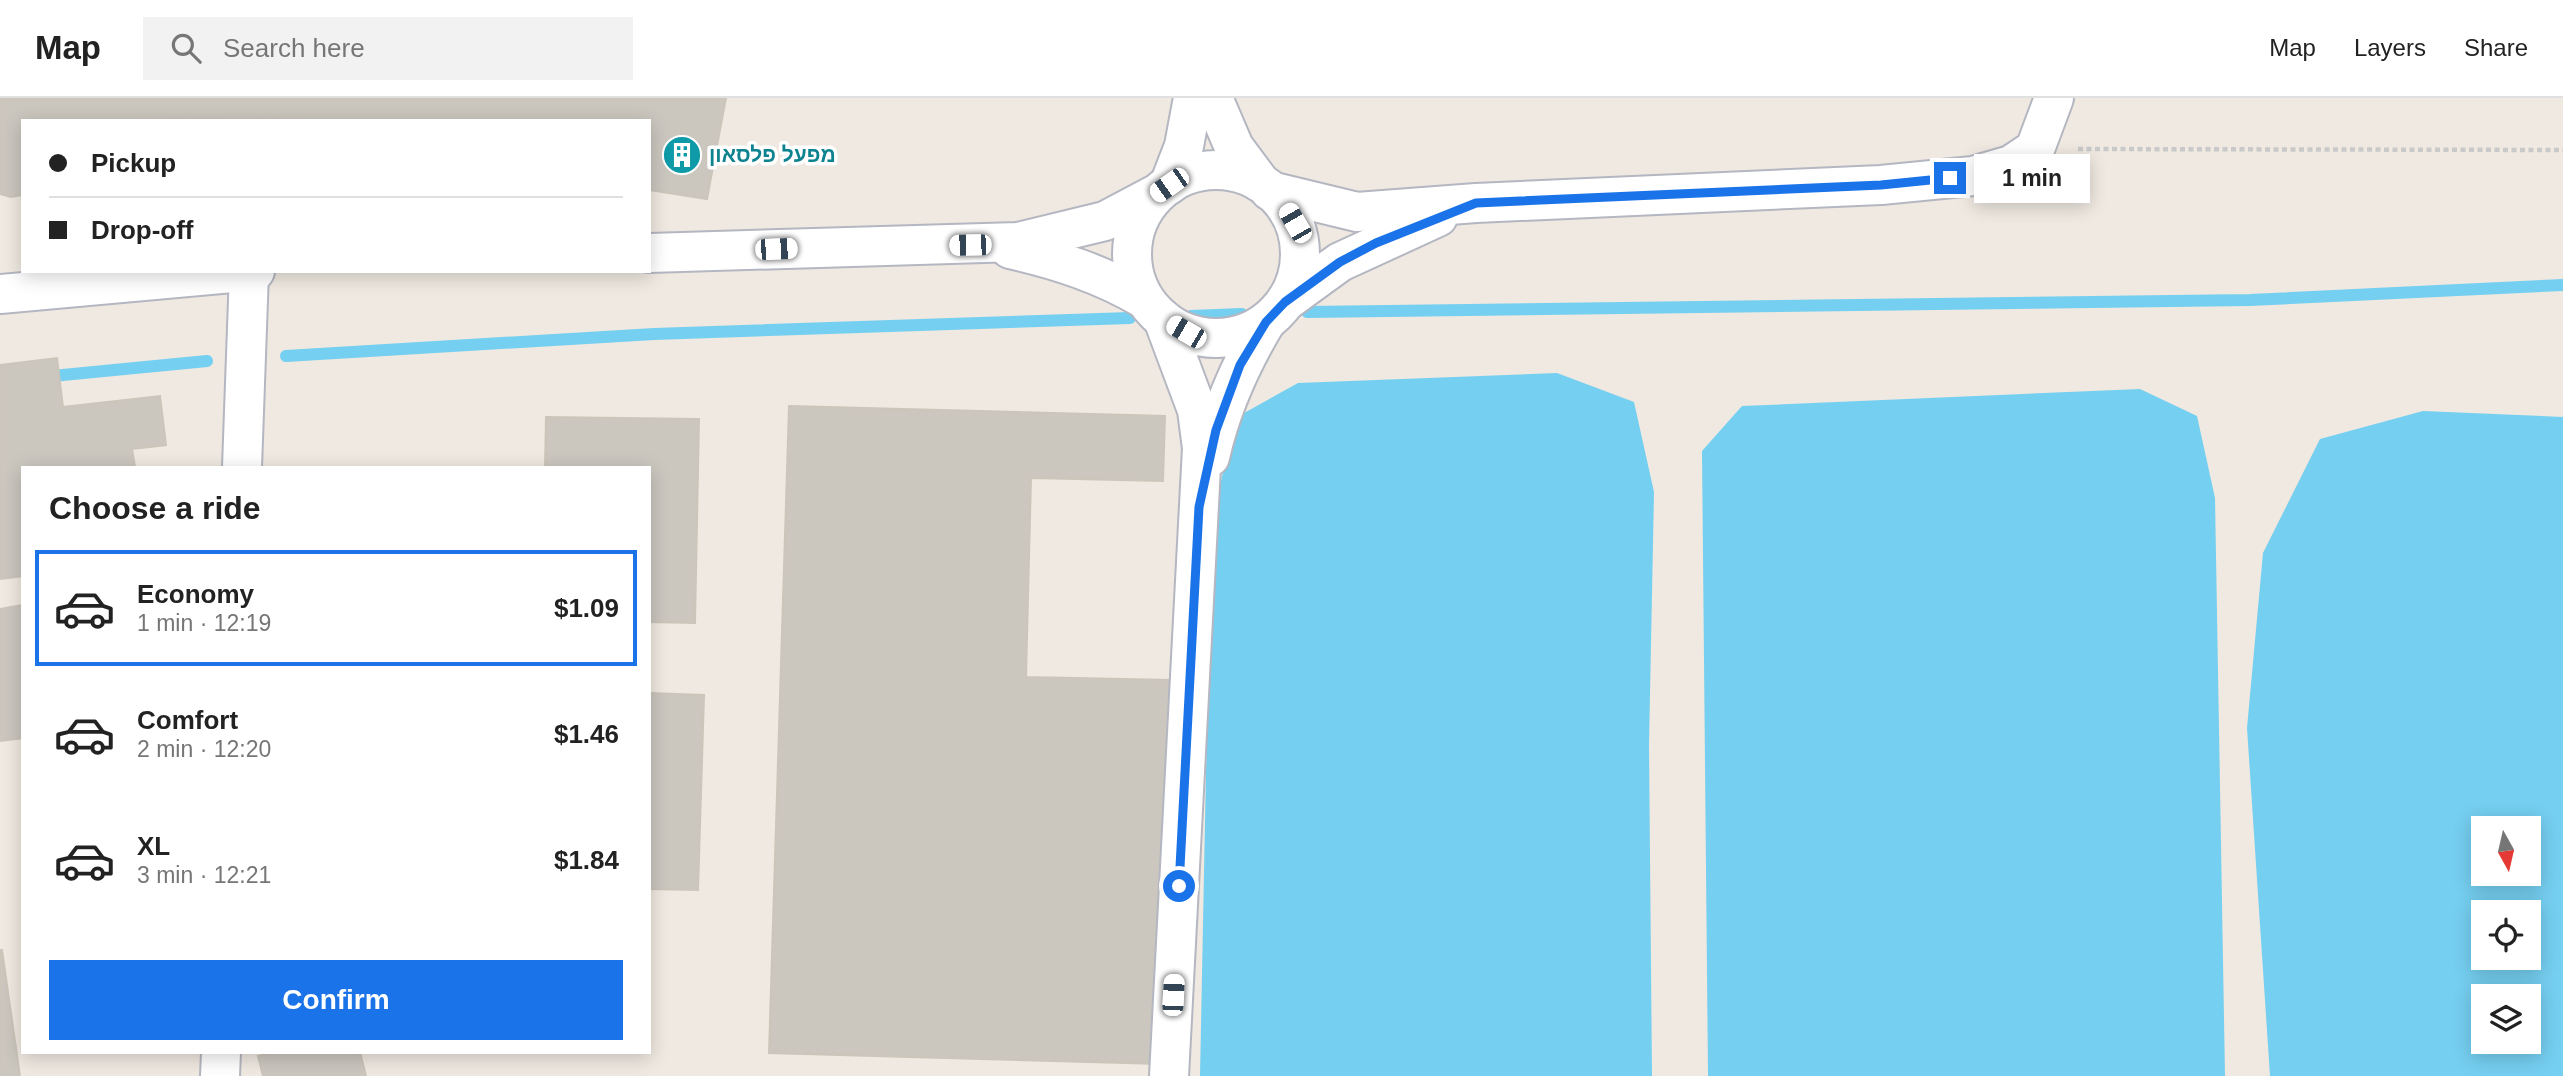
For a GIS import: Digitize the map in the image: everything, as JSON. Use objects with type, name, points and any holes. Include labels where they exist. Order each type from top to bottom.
[{"type":"street","points":[[1169,1076],[1202,448],[1197,410],[1154,309],[1133,273],[1132,245],[1139,218],[1162,190],[1184,146],[1193,98]]},
{"type":"street","points":[[1199,507],[1216,430],[1240,365],[1297,277],[1301,250],[1295,223],[1281,200],[1265,186],[1234,147],[1213,98]]},
{"type":"street","points":[[651,253],[1018,242],[1063,233],[1105,220],[1179,178],[1206,170],[1235,172],[1265,186],[1357,212],[1476,203],[1881,185],[1973,176],[2011,165],[2035,149],[2054,98]]},
{"type":"street","points":[[970,245],[1053,259],[1111,279],[1186,332],[1213,338],[1241,334],[1275,312],[1340,262],[1376,243],[1476,203]]},
{"type":"street","points":[[0,294],[238,273]]},
{"type":"street","points":[[242,466],[249,273]]},
{"type":"street","points":[[220,1076],[221,1054]]},
{"type":"path","points":[[2035,149],[2563,150]]},
{"type":"water","points":[[1557,373],[1634,402],[1654,492],[1649,745],[1652,1076],[1200,1076],[1211,520],[1237,417],[1298,383]]},
{"type":"water","points":[[2140,389],[2197,416],[2215,498],[2225,1076],[1708,1076],[1702,451],[1742,406]]},
{"type":"water","points":[[2423,411],[2563,417],[2563,1076],[2270,1076],[2247,728],[2263,553],[2320,439]]},
{"type":"building","name":"מפעל פלסאון","points":[[0,98],[726,98],[707,199],[651,190],[651,119],[21,119],[21,195],[11,197],[0,194]]},
{"type":"building","points":[[57,358],[63,407],[160,396],[166,445],[132,449],[135,466],[21,466],[21,576],[0,579],[0,365]]},
{"type":"building","points":[[789,406],[1165,416],[1163,481],[1031,478],[1026,677],[1171,680],[1160,1064],[769,1053]]},
{"type":"building","points":[[546,417],[699,419],[695,623],[651,622],[651,466],[545,466]]},
{"type":"building","points":[[21,605],[21,738],[0,741],[0,609]]},
{"type":"building","points":[[651,693],[704,695],[698,890],[651,889]]},
{"type":"building","points":[[2,950],[20,1076],[0,1076]]},
{"type":"building","points":[[360,1054],[366,1076],[263,1076],[258,1056]]},
{"type":"waterway","points":[[1307,312],[2250,300],[2563,285]]},
{"type":"waterway","points":[[1191,316],[1242,314]]},
{"type":"waterway","points":[[286,356],[654,334],[1130,318]]},
{"type":"waterway","points":[[42,377],[207,361]]},
{"type":"place","name":"מפעל פלסאון","points":[[682,155]]},
{"type":"route","points":[[1179,886],[1199,507],[1216,430],[1240,365],[1266,322],[1285,302],[1340,262],[1376,243],[1476,203],[1881,185],[1950,178]]}]
